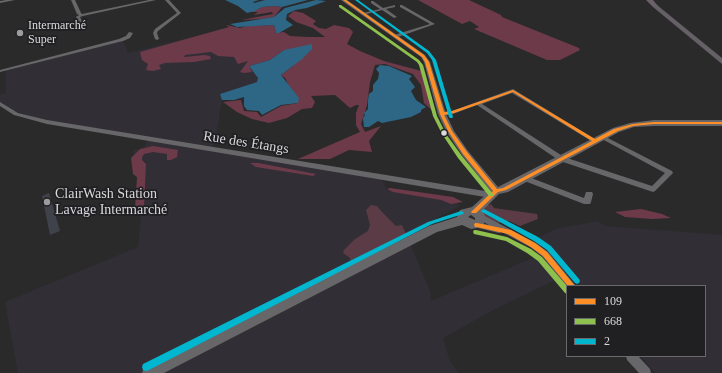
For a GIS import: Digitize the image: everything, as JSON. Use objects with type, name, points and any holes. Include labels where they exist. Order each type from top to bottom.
[{"type":"highway","points":[[650,0],[655,6]]},
{"type":"main road","points":[[344,0],[420,52],[427,62],[442,114],[455,140],[493,193]]},
{"type":"main road","points":[[655,6],[722,62]]},
{"type":"main road","points":[[149,373],[433,229],[463,220],[462,217],[464,213],[468,211],[478,218],[493,193],[504,190],[524,178],[621,128],[647,123],[722,123]]},
{"type":"street","points":[[0,2],[13,0]]},
{"type":"street","points":[[73,0],[79,14],[82,15]]},
{"type":"street","points":[[81,23],[78,17],[82,15],[154,0]]},
{"type":"street","points":[[157,39],[155,33],[156,30],[179,12],[167,0]]},
{"type":"street","points":[[392,0],[398,6],[434,24],[396,36]]},
{"type":"street","points":[[372,2],[395,17]]},
{"type":"street","points":[[364,14],[398,6]]},
{"type":"street","points":[[0,71],[121,40],[128,37],[131,33]]},
{"type":"street","points":[[442,114],[479,104],[513,91],[598,139],[670,173],[653,190],[562,159],[479,104]]},
{"type":"street","name":"Rue des Étangs","points":[[0,104],[16,114],[48,122],[493,193]]},
{"type":"street","points":[[524,178],[587,202],[589,194]]},
{"type":"street","points":[[478,218],[533,245],[545,254],[571,285]]},
{"type":"street","points":[[632,357],[646,373]]},
{"type":"shaded area","points":[[418,0],[469,0],[501,15],[502,17],[579,48],[580,50],[560,60],[547,60],[474,29],[479,27],[470,21],[462,24]]},
{"type":"shaded area","points":[[262,7],[282,7],[274,17],[241,20],[273,14],[272,12],[254,15],[258,12],[251,12]]},
{"type":"shaded area","points":[[294,11],[303,13],[316,21],[313,24],[319,28],[326,29],[334,25],[349,28],[353,32],[347,44],[360,51],[384,61],[425,72],[436,114],[424,103],[421,85],[413,74],[385,64],[375,65],[370,82],[367,105],[361,124],[365,132],[381,126],[369,141],[372,152],[349,150],[330,159],[298,159],[360,132],[356,125],[356,113],[359,105],[350,108],[335,95],[311,96],[315,102],[312,108],[302,109],[287,118],[269,123],[252,119],[237,112],[223,102],[241,100],[244,111],[257,112],[261,117],[281,106],[298,103],[285,78],[281,75],[293,66],[284,50],[270,60],[249,66],[252,72],[244,73],[240,72],[248,61],[238,64],[234,57],[218,56],[211,52],[185,55],[184,57],[205,55],[210,56],[211,59],[194,62],[165,63],[159,65],[161,69],[153,71],[146,70],[148,64],[142,60],[140,52],[229,27],[226,25],[240,28],[247,26],[274,25],[276,33],[284,32],[290,36],[325,37],[313,28],[296,22],[288,16]]},
{"type":"shaded area","points":[[204,34],[224,54],[247,60],[260,81],[220,94],[222,100],[215,144],[210,147],[382,180],[387,190],[455,202],[460,206],[406,234],[430,291],[431,301],[547,252],[537,238],[556,229],[598,221],[605,226],[722,235],[722,373],[655,373],[641,357],[706,357],[706,285],[578,285],[568,274],[497,308],[443,338],[449,359],[458,373],[18,373],[5,302],[138,247],[146,161],[137,164],[133,149],[143,150],[149,137],[45,121],[15,111],[0,102],[0,95],[6,93],[6,70],[123,41],[128,53]]},
{"type":"shaded area","points":[[153,146],[178,150],[177,157],[167,160],[167,154],[153,152],[144,154],[142,160],[146,164],[144,208],[139,211],[135,209],[137,177],[133,174],[131,158],[140,149]]},
{"type":"shaded area","points":[[250,163],[258,163],[316,174],[313,176],[256,167]]},
{"type":"shaded area","points":[[390,188],[453,197],[463,202],[451,204],[441,200],[393,192],[387,189]]},
{"type":"shaded area","points":[[491,204],[494,208],[537,214],[538,219],[520,226],[509,221],[498,223],[488,220],[482,212],[487,205]]},
{"type":"shaded area","points":[[371,205],[377,206],[396,226],[402,225],[406,234],[350,261],[350,258],[343,253],[344,250],[355,239],[368,231],[370,225],[366,210]]},
{"type":"shaded area","points":[[641,209],[662,214],[671,218],[652,219],[625,217],[615,212]]},
{"type":"water","points":[[225,0],[259,0],[253,2],[254,3],[265,0],[308,0],[282,7],[262,7],[247,13],[238,6]]},
{"type":"water","points":[[316,0],[326,1],[307,8],[295,10],[287,14],[286,20],[293,25],[279,33],[276,33],[274,25],[237,27],[230,24],[274,17],[285,8]]},
{"type":"water","points":[[312,44],[312,49],[302,59],[281,75],[299,98],[298,103],[281,105],[262,115],[259,111],[247,110],[244,106],[244,97],[234,100],[222,100],[220,94],[257,82],[258,78],[249,66],[270,60],[284,50]]},
{"type":"water","points":[[380,65],[389,66],[412,76],[409,79],[415,87],[411,91],[416,100],[426,107],[421,110],[421,112],[411,117],[382,123],[378,121],[369,127],[364,127],[364,113],[368,109],[369,94],[373,91],[373,85],[378,79],[379,73],[376,69]]},
{"type":"building","points":[[49,193],[60,231],[50,235],[42,196]]},
{"type":"transit line","name":"109","points":[[344,0],[423,56],[427,62],[442,114],[450,131],[465,153],[496,191]]},
{"type":"transit line","name":"2","points":[[356,0],[428,52],[434,60],[451,117]]},
{"type":"transit line","name":"668","points":[[340,6],[418,61],[421,65],[435,116],[444,134],[460,157],[491,195]]},
{"type":"transit line","name":"109","points":[[442,114],[453,112],[513,91],[595,141]]},
{"type":"transit line","name":"109","points":[[474,212],[496,191],[504,189],[616,130],[633,125],[654,123],[722,123]]},
{"type":"transit line","name":"2","points":[[484,211],[536,239],[549,248],[577,281]]},
{"type":"transit line","name":"2","points":[[146,367],[430,223],[461,213]]},
{"type":"transit line","name":"109","points":[[477,225],[509,232],[533,245],[545,254],[571,285]]},
{"type":"transit line","name":"668","points":[[476,232],[507,239],[529,251],[540,259],[566,290]]},
{"type":"place","name":"Intermarché Super","points":[[20,33]]},
{"type":"place","name":"ClairWash Station Lavage Intermarché","points":[[47,202]]}]
